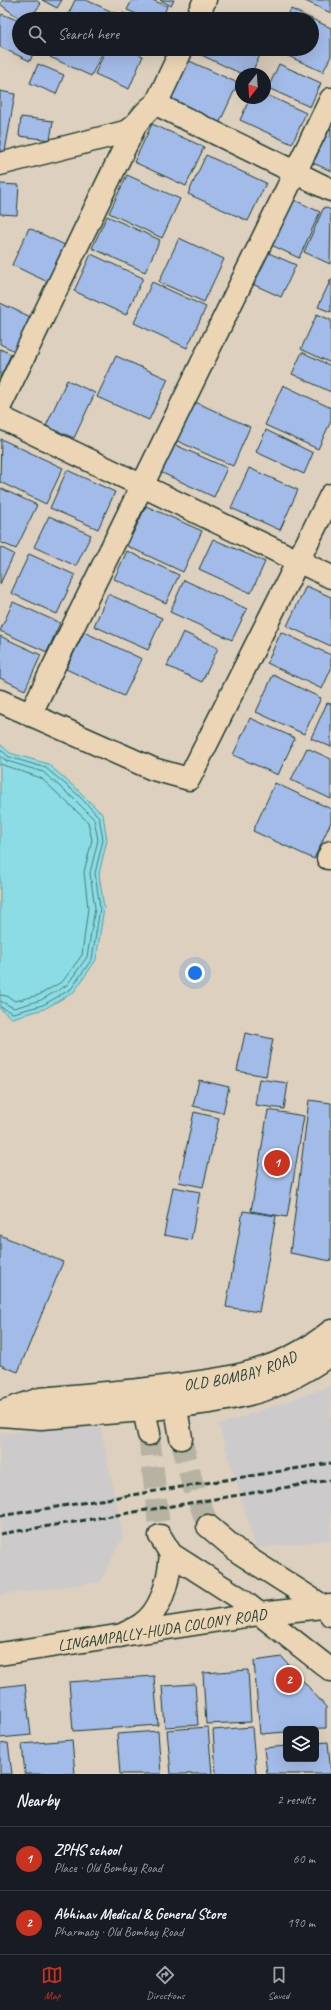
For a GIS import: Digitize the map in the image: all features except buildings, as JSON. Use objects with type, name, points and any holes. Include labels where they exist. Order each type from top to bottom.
[{"type":"street","points":[[199,12],[205,0]]},
{"type":"street","points":[[0,406],[134,128],[150,107],[156,104],[179,56]]},
{"type":"street","points":[[30,715],[331,99]]},
{"type":"street","points":[[156,104],[331,190]]},
{"type":"street","points":[[0,164],[125,132],[134,128]]},
{"type":"street","points":[[0,417],[331,577]]},
{"type":"street","points":[[0,701],[152,769],[189,779],[331,495]]},
{"type":"street","name":"OLD BOMBAY ROAD","points":[[142,1400],[172,1385],[237,1376],[266,1369],[291,1358],[321,1340],[331,1331]]},
{"type":"street","name":"OLD BOMBAY ROAD","points":[[142,1400],[176,1406],[234,1397],[266,1389],[294,1377],[331,1354]]},
{"type":"street","points":[[172,1385],[181,1438]]},
{"type":"street","points":[[0,1414],[41,1418],[142,1400],[149,1434]]},
{"type":"street","points":[[208,1526],[240,1553],[329,1610]]},
{"type":"street","points":[[120,1636],[142,1624],[153,1611],[162,1596],[169,1574],[166,1545],[238,1597],[331,1670]]},
{"type":"street","name":"LINGAMPALLY-HUDA COLONY ROAD","points":[[0,1654],[259,1614],[329,1610]]},
{"type":"shaded area","points":[[331,1386],[331,1540],[256,1548],[219,1425]]},
{"type":"shaded area","points":[[99,1420],[123,1537],[100,1582],[0,1595],[0,1434]]},
{"type":"water","points":[[0,744],[10,753],[48,764],[80,792],[103,815],[107,840],[99,874],[104,908],[96,960],[74,992],[44,1009],[12,1018],[0,1009]]},
{"type":"tunnel","points":[[149,1434],[160,1536]]},
{"type":"tunnel","points":[[181,1438],[192,1482],[208,1526]]},
{"type":"railway","points":[[0,1516],[331,1463]]},
{"type":"railway","points":[[0,1534],[331,1480]]},
{"type":"place","name":"ZPHS school","points":[[277,1163]]},
{"type":"place","name":"Abhinav Medical & General Store","points":[[289,1680]]}]
